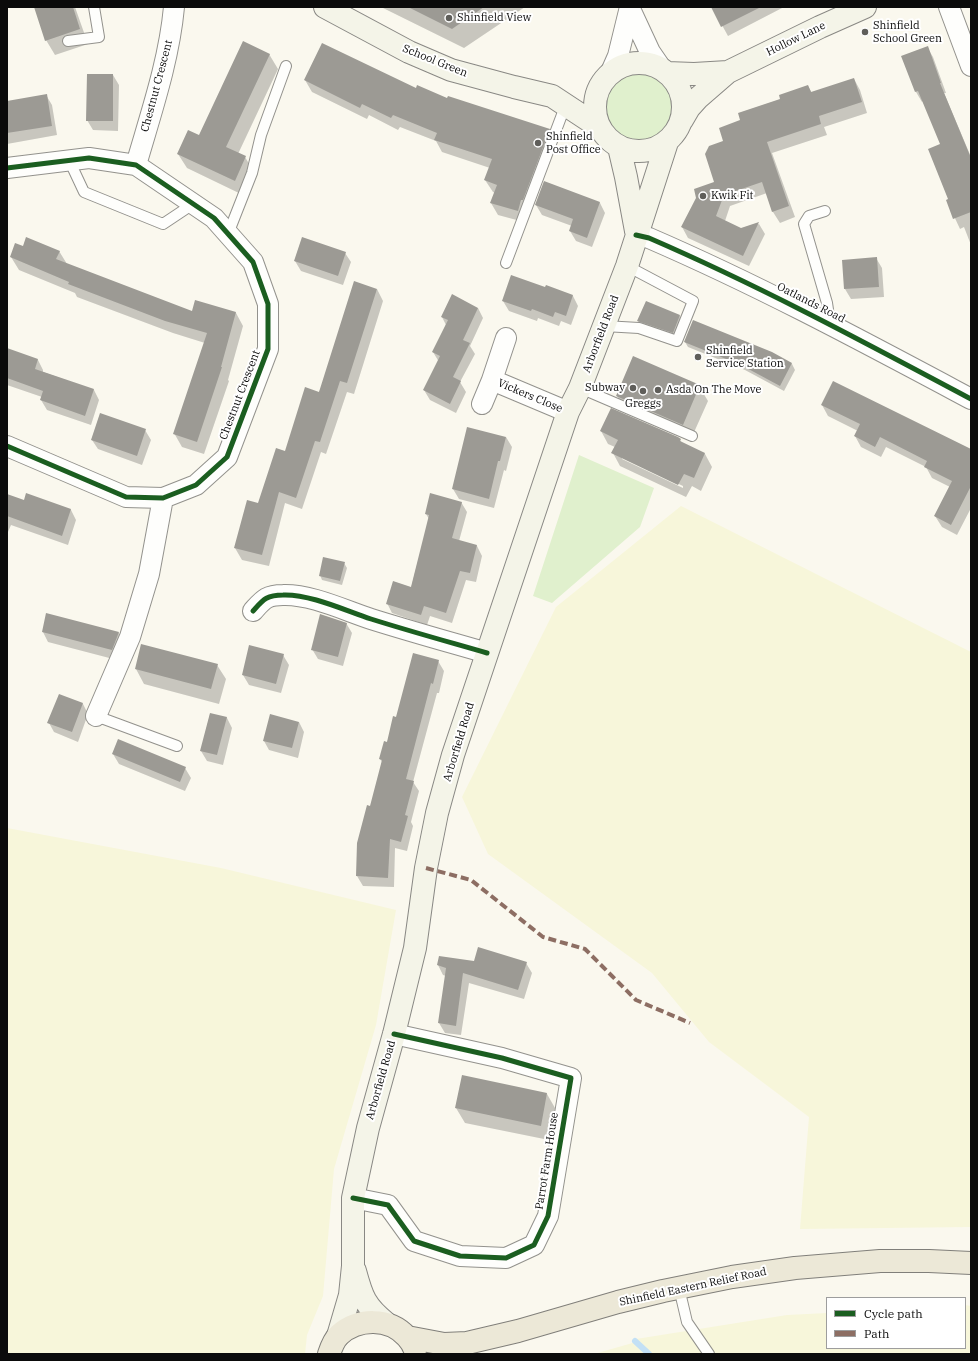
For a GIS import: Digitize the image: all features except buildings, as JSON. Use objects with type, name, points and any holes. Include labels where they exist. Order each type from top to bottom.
[{"type":"main road","name":"School Green","points":[[325,7],[409,52],[451,70],[559,100],[599,127]]},
{"type":"main road","name":"Hollow Lane","points":[[682,120],[688,108],[728,72],[820,27],[865,7]]},
{"type":"main road","points":[[640,62],[651,64],[664,71],[678,86],[683,103],[682,120],[676,132],[667,142],[656,148],[643,151],[631,151],[619,147],[607,139],[599,127],[595,112],[596,97],[607,77],[620,67],[640,62]]},
{"type":"main road","name":"Hollow Lane","points":[[664,71],[694,74],[728,72]]},
{"type":"main road","name":"School Green","points":[[559,100],[577,93],[607,77]]},
{"type":"main road","name":"Arborfield Road","points":[[334,1345],[350,1295],[353,1266],[354,1198],[368,1128],[394,1034],[415,948],[426,868],[437,813],[453,755],[568,412],[580,388],[627,266],[667,142]]},
{"type":"main road","name":"Arborfield Road","points":[[619,147],[636,235]]},
{"type":"main road","name":"Shinfield Eastern Relief Road","points":[[412,1346],[467,1343],[518,1331],[618,1302],[732,1277],[818,1266],[880,1261],[971,1263]]},
{"type":"main road","name":"Arborfield Road","points":[[353,1266],[362,1295],[372,1312],[386,1323]]},
{"type":"main road","points":[[334,1345],[353,1326],[364,1322],[386,1323],[393,1326],[412,1346]]},
{"type":"main road","name":"Shinfield Eastern Relief Road","points":[[448,1354],[467,1343]]},
{"type":"street","name":"Chestnut Crescent","points":[[136,165],[164,68],[174,7]]},
{"type":"street","points":[[949,7],[971,66]]},
{"type":"street","points":[[630,8],[650,52],[664,71]]},
{"type":"street","points":[[607,77],[618,56],[630,8]]},
{"type":"street","name":"Chestnut Crescent","points":[[7,168],[89,158],[136,165],[214,218],[253,262],[268,304],[268,349],[227,457],[196,485],[163,498],[126,497],[7,446]]},
{"type":"street","name":"Oatlands Road","points":[[636,235],[649,238],[747,282],[830,323],[971,399]]},
{"type":"street","name":"Vickers Close","points":[[482,404],[506,338]]},
{"type":"street","name":"Vickers Close","points":[[492,380],[568,412]]},
{"type":"street","points":[[96,716],[130,637],[149,574],[163,498]]},
{"type":"street","points":[[253,611],[264,598],[281,595],[294,595],[329,604],[370,618],[488,653]]},
{"type":"street","name":"Parrot Farm House","points":[[354,1198],[388,1205],[414,1241],[460,1256],[506,1258],[534,1245],[548,1216],[571,1078],[502,1058],[394,1034]]},
{"type":"lane","points":[[68,42],[99,37],[94,7]]},
{"type":"lane","points":[[228,234],[252,173],[261,135],[286,66]]},
{"type":"lane","points":[[506,263],[559,100]]},
{"type":"lane","points":[[69,160],[84,192],[164,224],[193,204]]},
{"type":"lane","points":[[825,211],[809,216],[804,224],[827,303],[830,323]]},
{"type":"lane","points":[[604,326],[639,328],[677,341],[693,301],[627,266]]},
{"type":"lane","points":[[580,388],[692,436]]},
{"type":"lane","points":[[96,716],[177,746]]},
{"type":"lane","points":[[679,1288],[687,1322],[709,1354]]},
{"type":"green space","points":[[639,72],[652,75],[663,82],[670,93],[673,106],[670,119],[663,130],[652,137],[639,140],[626,137],[615,130],[608,119],[605,106],[608,93],[615,82],[626,75]]},
{"type":"green space","points":[[579,455],[654,488],[640,527],[552,603],[533,596]]},
{"type":"green space","points":[[681,506],[971,652],[971,1227],[800,1229],[809,1117],[709,1042],[652,973],[488,854],[462,797],[556,607]]},
{"type":"green space","points":[[7,828],[221,868],[396,910],[376,1025],[334,1169],[323,1296],[307,1335],[305,1354],[7,1354]]},
{"type":"green space","points":[[966,1305],[971,1306],[971,1354],[651,1354],[636,1339],[787,1315],[826,1313],[826,1349],[966,1349]]},
{"type":"green space","points":[[636,1342],[648,1354],[594,1354]]},
{"type":"waterway","points":[[635,1341],[649,1354]]},
{"type":"marked path","points":[[426,868],[471,880],[543,937],[585,949],[636,1000],[690,1023]]},
{"type":"cycle path","points":[[7,168],[89,158],[136,165],[214,218],[253,262],[268,304],[268,349],[227,457],[196,485],[163,498],[126,497],[7,446]]},
{"type":"cycle path","points":[[636,235],[649,238],[731,275],[971,399]]},
{"type":"cycle path","points":[[253,611],[262,601],[269,597],[293,595],[327,603],[371,619],[487,653]]},
{"type":"cycle path","points":[[353,1198],[388,1205],[414,1241],[460,1256],[506,1258],[534,1245],[548,1216],[571,1078],[502,1058],[394,1034]]},
{"type":"place","name":"Shinfield View","points":[[449,18]]},
{"type":"place","name":"Shinfield School Green","points":[[865,32]]},
{"type":"place","name":"Shinfield Post Office","points":[[538,143]]},
{"type":"place","name":"Kwik Fit","points":[[703,196]]},
{"type":"place","name":"Shinfield Service Station","points":[[698,357]]},
{"type":"place","name":"Subway","points":[[633,388]]},
{"type":"place","name":"Asda On The Move","points":[[658,390]]},
{"type":"place","name":"Greggs","points":[[643,391]]}]
